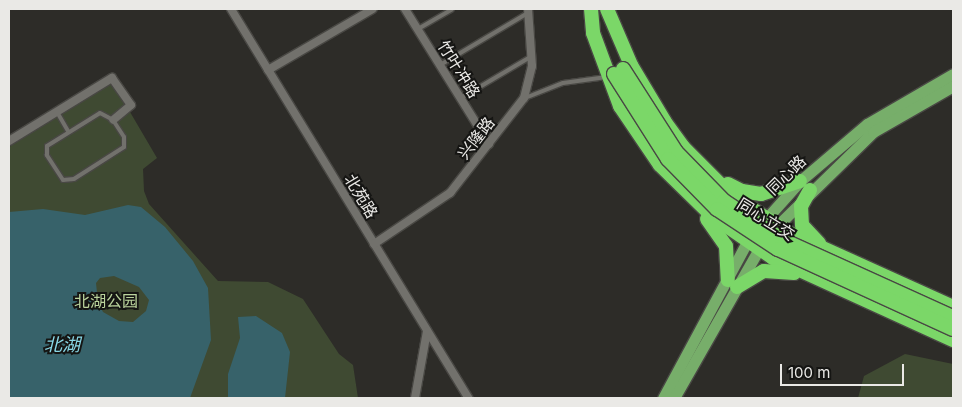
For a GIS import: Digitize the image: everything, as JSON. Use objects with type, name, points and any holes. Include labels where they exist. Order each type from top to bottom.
[{"type":"highway","points":[[591,9],[640,139],[684,191],[726,246],[732,283],[749,276],[776,270],[830,286]]},
{"type":"highway","points":[[606,9],[615,73]]},
{"type":"highway","points":[[606,9],[645,91],[678,140],[705,170],[772,222],[842,258],[953,308]]},
{"type":"highway","name":"同心立交","points":[[615,73],[676,152],[724,201],[783,240],[953,317]]},
{"type":"highway","name":"同心立交","points":[[615,73],[668,159],[718,209],[778,249],[953,329]]},
{"type":"highway","points":[[705,170],[742,191],[761,194],[805,186],[801,206],[802,225],[816,241],[842,258]]},
{"type":"highway","points":[[684,191],[753,245],[830,286],[953,340]]},
{"type":"main road","name":"同心路","points":[[663,398],[753,245],[772,222],[867,124],[953,74]]},
{"type":"main road","name":"同心路","points":[[805,186],[873,132],[953,86]]},
{"type":"main road","name":"同心路","points":[[674,398],[732,283]]},
{"type":"street","name":"北苑路","points":[[231,9],[468,398]]},
{"type":"street","points":[[268,70],[373,9]]},
{"type":"street","name":"竹叶冲路","points":[[405,9],[489,144]]},
{"type":"street","name":"兴隆路","points":[[374,244],[450,193],[524,98],[531,77],[532,56],[528,11]]},
{"type":"street","points":[[9,141],[114,78],[131,105],[113,120]]},
{"type":"street","points":[[415,398],[427,331]]},
{"type":"lane","points":[[418,29],[452,9]]},
{"type":"lane","points":[[440,65],[528,11]]},
{"type":"lane","points":[[460,98],[532,56]]},
{"type":"lane","points":[[524,98],[563,83],[615,73]]},
{"type":"lane","points":[[57,112],[68,131]]},
{"type":"lane","points":[[100,113],[113,120],[124,139],[122,149],[68,181],[60,176],[46,150],[50,142],[68,131],[100,113]]},
{"type":"green space","name":"北湖公园","points":[[113,83],[157,158],[143,169],[144,191],[149,204],[218,281],[268,282],[303,299],[339,354],[353,365],[358,398],[9,398],[9,147]]},
{"type":"green space","points":[[905,354],[953,364],[953,398],[858,398],[864,376]]},
{"type":"water","name":"北湖","points":[[128,205],[141,207],[165,227],[193,261],[208,288],[211,340],[190,398],[9,398],[9,212],[43,209],[85,215]],"holes":[[[114,276],[139,287],[149,300],[146,311],[133,322],[119,321],[103,312],[98,302],[96,283],[100,278]]]},
{"type":"water","points":[[256,316],[282,333],[290,352],[285,398],[228,398],[228,374],[240,338],[238,317]]}]
